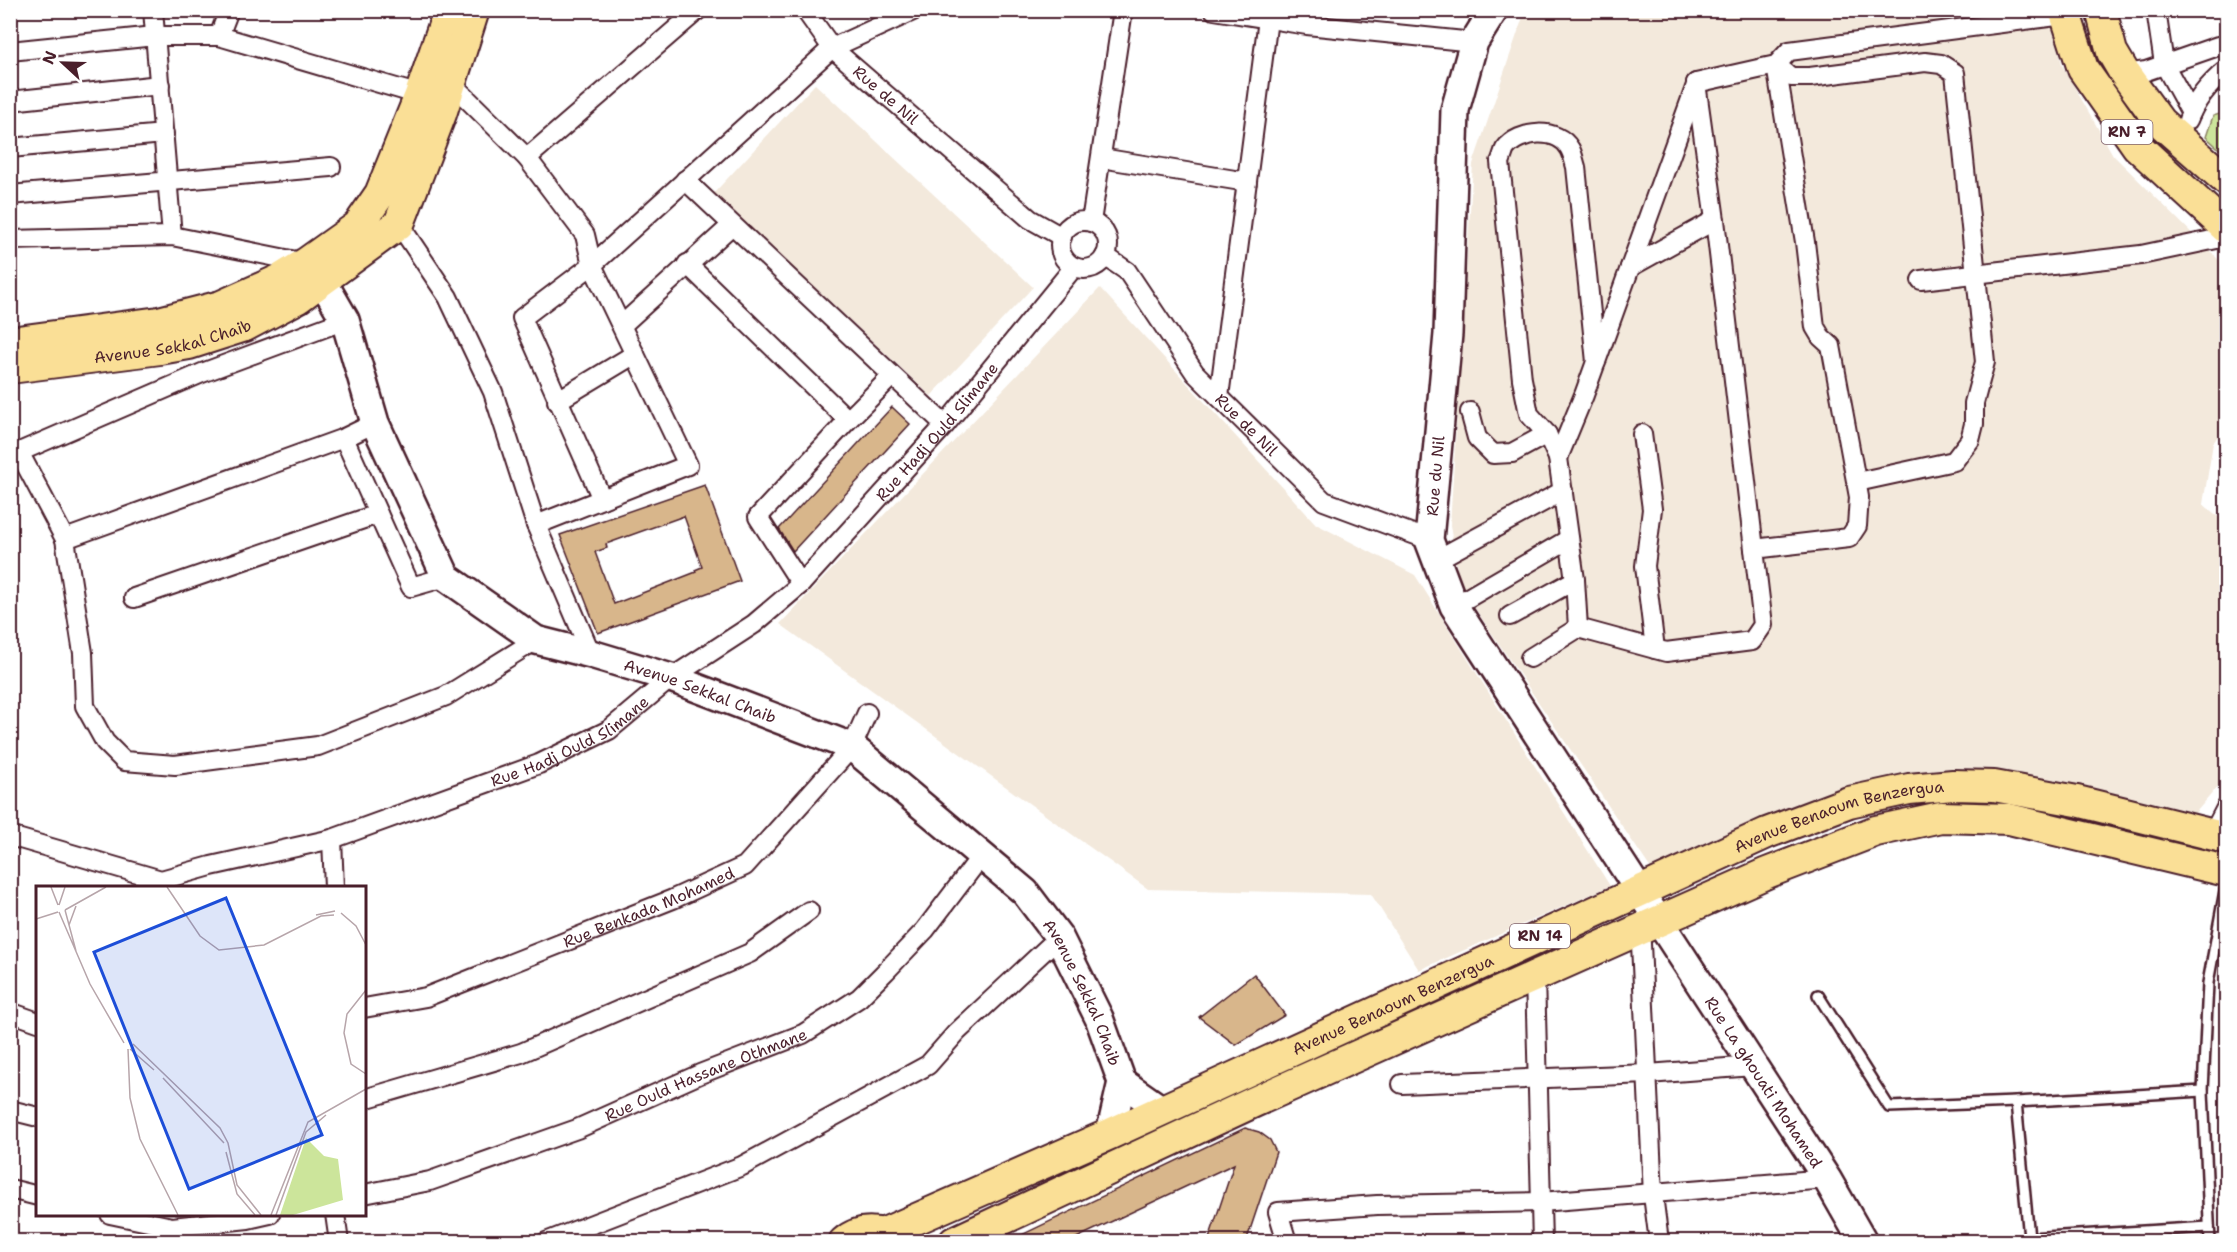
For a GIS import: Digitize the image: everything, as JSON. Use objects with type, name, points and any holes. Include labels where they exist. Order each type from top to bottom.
[{"type":"main road","name":"Avenue Sekkal Chaib","points":[[10,342],[159,322],[190,315],[314,272],[399,224],[449,10]]},
{"type":"main road","name":"Avenue Sekkal Chaib","points":[[10,368],[160,349],[208,338],[245,326],[272,313],[358,226],[380,194],[433,81],[474,10]]},
{"type":"main road","name":"RN 7","points":[[2101,10],[2112,52],[2160,122],[2186,126],[2226,180]]},
{"type":"main road","name":"RN 7","points":[[2064,13],[2083,69],[2137,146],[2226,228]]},
{"type":"main road","name":"Avenue Benaoum Benzergua","points":[[844,1242],[858,1234],[870,1232],[889,1238],[1162,1110],[1767,833],[1849,802],[1909,789],[1953,785],[1994,786],[2077,801],[2219,836]]},
{"type":"main road","name":"Avenue Benaoum Benzergua","points":[[954,1242],[1254,1102],[1535,976],[1767,873],[1876,831],[1941,817],[2009,819],[2226,871]]},
{"type":"street","points":[[153,10],[172,236]]},
{"type":"street","points":[[155,36],[166,10]]},
{"type":"street","points":[[219,36],[229,10]]},
{"type":"street","points":[[527,158],[698,10]]},
{"type":"street","name":"Rue de Nil","points":[[805,10],[832,48],[1030,219],[1062,237]]},
{"type":"street","points":[[602,499],[522,318],[592,265],[832,48],[915,10]]},
{"type":"street","points":[[1091,222],[1123,10]]},
{"type":"street","points":[[1214,10],[1307,26],[1474,42]]},
{"type":"street","name":"Rue du Nil","points":[[1494,10],[1474,42],[1455,110],[1448,334],[1432,550],[1454,606],[1640,891]]},
{"type":"street","points":[[2156,10],[2164,64],[2186,126]]},
{"type":"street","points":[[1696,83],[1776,65],[1789,51],[2064,13]]},
{"type":"street","points":[[1219,396],[1268,19]]},
{"type":"street","points":[[10,51],[155,36],[219,36],[433,81],[527,158],[585,235],[592,265],[688,465],[536,525]]},
{"type":"street","points":[[2125,74],[2146,71],[2222,40]]},
{"type":"street","points":[[2186,126],[2195,102],[2226,68],[2219,59],[2222,40]]},
{"type":"street","points":[[1776,65],[1791,77],[1810,77],[1925,62],[1941,64],[1955,73],[1985,362],[1974,403],[1974,424],[1970,440],[1954,461],[1857,482]]},
{"type":"street","points":[[1754,549],[1849,538],[1857,526],[1859,497],[1831,346],[1821,337],[1815,327],[1805,242],[1776,65]]},
{"type":"street","points":[[1530,658],[1578,628],[1666,652],[1752,641],[1763,625],[1715,220],[1696,83]]},
{"type":"street","points":[[1558,458],[1596,363],[1696,83]]},
{"type":"street","points":[[10,101],[160,85]]},
{"type":"street","points":[[1578,628],[1575,580],[1558,458],[1547,434],[1529,414],[1522,379],[1500,162],[1506,149],[1522,136],[1537,133],[1558,137],[1570,148],[1576,167],[1596,363]]},
{"type":"street","points":[[10,148],[164,134]]},
{"type":"street","points":[[1101,158],[1247,182]]},
{"type":"street","points":[[10,195],[331,167]]},
{"type":"street","points":[[685,180],[945,425]]},
{"type":"street","points":[[1630,267],[1715,220]]},
{"type":"street","points":[[1091,222],[1103,232],[1107,239],[1108,246],[1105,256],[1096,266],[1089,269],[1074,267],[1062,256],[1060,249],[1062,237],[1068,227],[1075,223],[1091,222]]},
{"type":"street","points":[[399,224],[448,297],[493,392],[536,525],[591,654]]},
{"type":"street","points":[[622,325],[732,225]]},
{"type":"street","points":[[10,240],[172,236],[314,272],[345,320],[375,423],[446,577],[411,586],[344,438]]},
{"type":"street","points":[[1921,280],[2141,255],[2226,237]]},
{"type":"street","name":"Rue de Nil","points":[[1105,256],[1126,271],[1195,373],[1324,501],[1432,550]]},
{"type":"street","points":[[687,264],[848,420]]},
{"type":"street","name":"Rue Hadj Ould Slimane","points":[[10,836],[161,880],[211,866],[332,839],[539,764],[609,730],[671,678],[754,624],[801,584],[945,425],[1074,267]]},
{"type":"street","points":[[345,320],[202,373],[15,454],[65,539],[83,653],[85,706],[105,742],[124,761],[175,765],[318,746],[446,696],[536,640]]},
{"type":"street","points":[[557,401],[635,354]]},
{"type":"street","points":[[801,584],[758,517],[892,376]]},
{"type":"street","points":[[1470,412],[1477,438],[1493,454],[1512,453],[1547,434]]},
{"type":"street","points":[[65,539],[344,438],[375,423]]},
{"type":"street","points":[[1642,434],[1652,509],[1645,566],[1655,649]]},
{"type":"street","points":[[1432,550],[1563,490]]},
{"type":"street","points":[[134,598],[378,514]]},
{"type":"street","points":[[1454,606],[1569,539]]},
{"type":"street","name":"Avenue Sekkal Chaib","points":[[446,577],[536,640],[671,678],[852,747],[1025,892],[1059,937],[1099,1018],[1122,1082]]},
{"type":"street","points":[[1510,616],[1575,580]]},
{"type":"street","name":"Rue Benkada Mohamed","points":[[366,1008],[426,997],[673,899],[745,866],[852,747],[867,713]]},
{"type":"street","points":[[2219,836],[2226,808]]},
{"type":"street","points":[[332,839],[334,886]]},
{"type":"street","name":"Rue Ould Hassane Othmane","points":[[366,1194],[430,1181],[577,1129],[700,1074],[804,1034],[858,998],[926,930],[982,855]]},
{"type":"street","name":"Rue La ghouati Mohamed","points":[[1640,891],[1650,926],[1753,1066],[1827,1179],[1863,1242]]},
{"type":"street","points":[[366,1098],[521,1053],[750,953],[809,911]]},
{"type":"street","points":[[1650,926],[1647,1074],[1653,1195],[1659,1242]]},
{"type":"street","points":[[546,1242],[742,1166],[928,1065],[957,1032],[1059,937]]},
{"type":"street","points":[[1535,976],[1542,1242]]},
{"type":"street","points":[[10,1012],[36,1021]]},
{"type":"street","points":[[1402,1084],[1647,1074],[1753,1066]]},
{"type":"street","points":[[1110,1134],[1122,1082],[1162,1110]]},
{"type":"street","points":[[10,1110],[36,1116]]},
{"type":"street","points":[[1287,1242],[1278,1212],[1377,1205],[1541,1202],[1653,1195],[1827,1179]]},
{"type":"street","points":[[10,1189],[36,1196]]},
{"type":"street","points":[[115,1216],[172,1227],[264,1216]]},
{"type":"street","points":[[335,1216],[339,1242]]},
{"type":"lane","points":[[2210,1242],[2203,1092],[2208,983],[2226,885]]},
{"type":"lane","points":[[1818,995],[1889,1107],[2203,1092]]},
{"type":"lane","points":[[2016,1102],[2029,1238],[2209,1227]]},
{"type":"shaded area","points":[[1525,11],[2052,11],[2062,65],[2113,155],[2226,267],[2226,425],[2213,443],[2203,504],[2226,523],[2226,777],[2191,818],[1973,776],[1931,772],[1848,785],[1651,869],[1460,586],[1450,525],[1473,164]]},
{"type":"shaded area","points":[[815,84],[1033,287],[931,396],[714,193]]},
{"type":"shaded area","points":[[1100,288],[1316,524],[1415,575],[1610,886],[1419,970],[1371,894],[1148,889],[780,624]]},
{"type":"green space","points":[[2226,112],[2226,155],[2206,137],[2213,116]]},
{"type":"building","points":[[892,407],[910,424],[793,551],[779,529]]},
{"type":"building","points":[[705,485],[740,581],[598,633],[560,535]],"holes":[[[684,516],[702,567],[695,570],[696,572],[614,604],[595,552],[607,548],[606,544]]]},
{"type":"building","points":[[1254,974],[1285,1015],[1236,1045],[1199,1017]]},
{"type":"building","points":[[1245,1128],[1259,1132],[1270,1140],[1276,1152],[1246,1242],[1208,1242],[1234,1164],[1068,1242],[1007,1242]]}]
